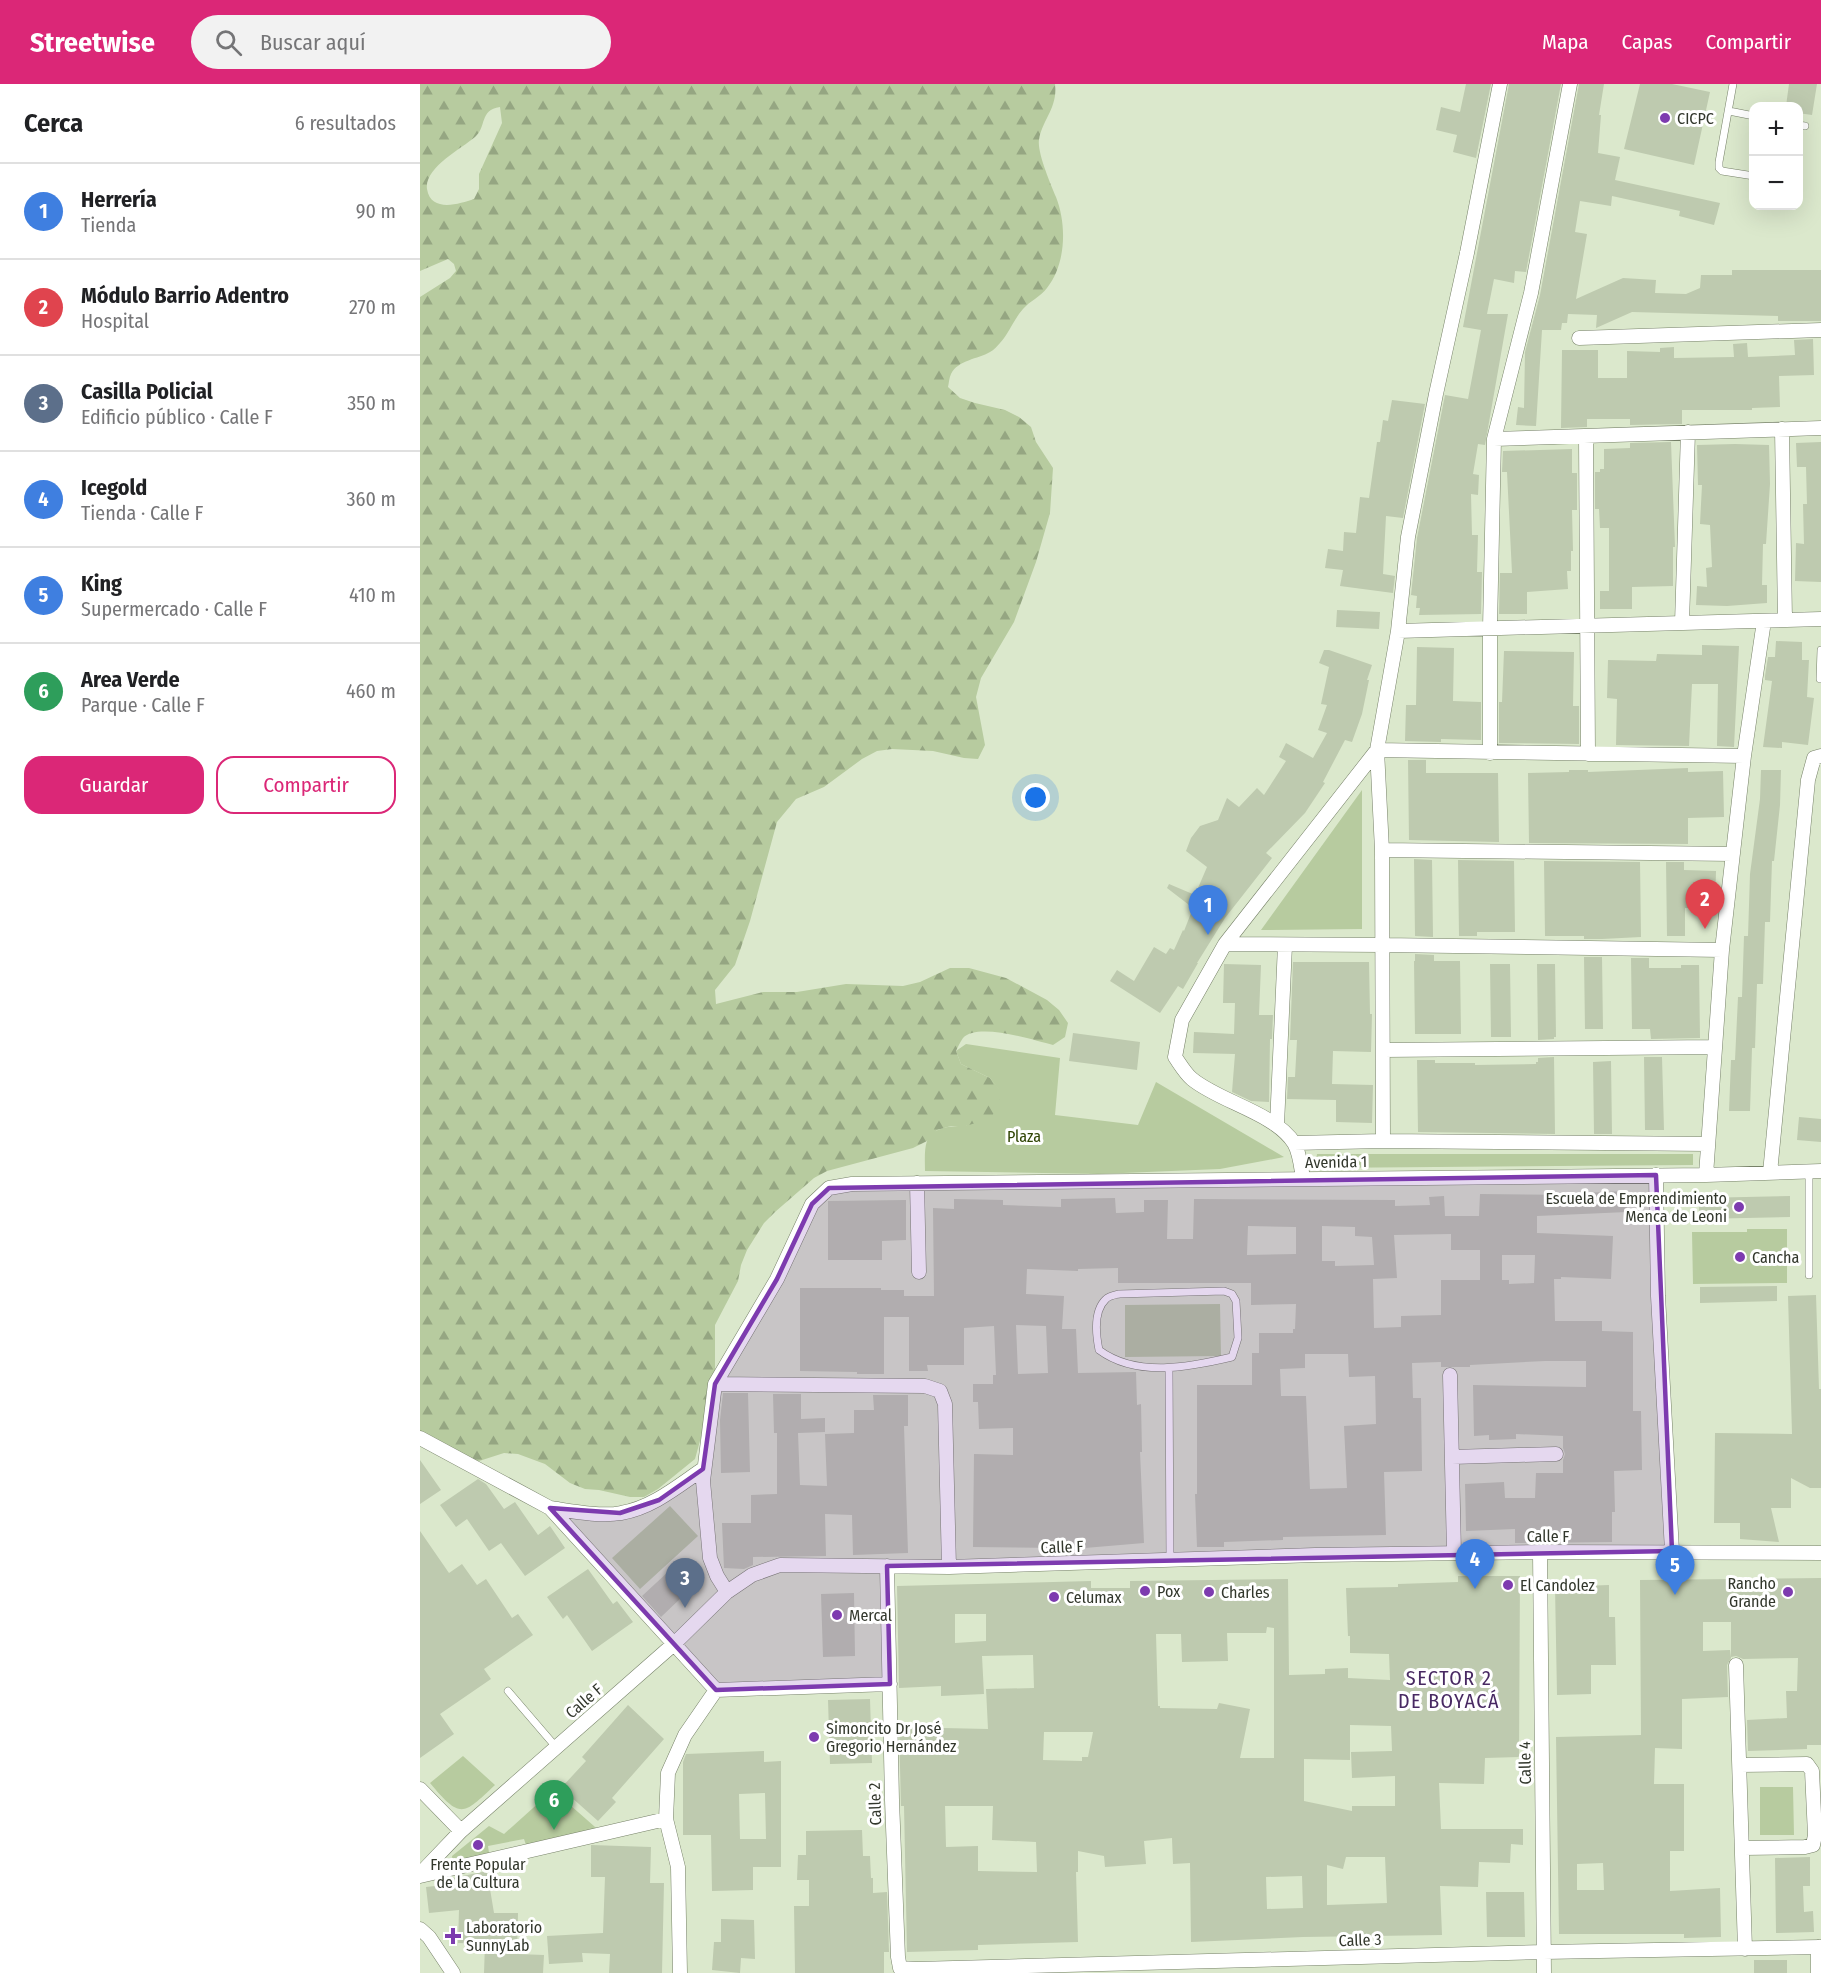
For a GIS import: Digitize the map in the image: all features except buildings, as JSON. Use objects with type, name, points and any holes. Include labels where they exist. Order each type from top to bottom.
[{"type":"street","points":[[1383,1141],[1382,850],[1377,750],[1398,631],[1408,537],[1500,84]]},
{"type":"street","points":[[1490,753],[1494,439],[1531,293],[1570,84]]},
{"type":"street","points":[[1579,338],[1821,330]]},
{"type":"street","points":[[1494,439],[1821,428]]},
{"type":"street","points":[[1782,429],[1785,620]]},
{"type":"street","points":[[1682,623],[1688,432]]},
{"type":"street","points":[[1586,436],[1588,754]]},
{"type":"street","points":[[1398,631],[1821,619]]},
{"type":"street","points":[[1706,1175],[1722,950],[1744,756],[1764,621]]},
{"type":"street","points":[[1377,750],[1744,756]]},
{"type":"street","points":[[1303,1179],[1294,1143],[1278,1125],[1225,1099],[1191,1078],[1175,1057],[1182,1020],[1225,944],[1377,750]]},
{"type":"street","points":[[1770,1173],[1808,780],[1814,758],[1821,756]]},
{"type":"street","points":[[1382,850],[1733,854]]},
{"type":"street","points":[[1225,944],[1722,950]]},
{"type":"street","points":[[1278,1125],[1285,945]]},
{"type":"street","points":[[1383,1050],[1715,1047]]},
{"type":"street","points":[[1294,1143],[1383,1141],[1708,1144]]},
{"type":"street","name":"Avenida 1","points":[[715,1384],[777,1279],[812,1204],[829,1188],[852,1184],[1706,1175],[1815,1171]]},
{"type":"street","points":[[1656,1174],[1658,1296],[1672,1551]]},
{"type":"street","points":[[917,1183],[919,1272]]},
{"type":"street","points":[[1450,1375],[1454,1553]]},
{"type":"street","points":[[727,1592],[710,1558],[702,1481],[715,1384],[925,1386],[940,1391],[945,1404],[949,1567]]},
{"type":"street","points":[[420,1438],[550,1508],[716,1690]]},
{"type":"street","points":[[1452,1457],[1556,1454]]},
{"type":"street","points":[[550,1508],[584,1513],[621,1513],[659,1500],[703,1469]]},
{"type":"street","name":"Calle F","points":[[420,1875],[460,1831],[675,1643],[727,1592],[752,1575],[780,1565],[949,1567],[1316,1555],[1540,1552],[1821,1553]]},
{"type":"street","name":"Calle 4","points":[[1540,1552],[1544,1973]]},
{"type":"street","name":"Calle 2","points":[[886,1566],[892,1823],[900,1968]]},
{"type":"street","points":[[1736,1665],[1745,1949]]},
{"type":"street","points":[[716,1690],[890,1684]]},
{"type":"street","points":[[680,1973],[678,1868],[666,1819],[668,1773],[685,1735],[716,1690]]},
{"type":"street","points":[[1740,1765],[1807,1764],[1812,1771],[1815,1835],[1813,1845],[1805,1847],[1743,1848]]},
{"type":"street","points":[[420,1789],[460,1831]]},
{"type":"street","points":[[420,1875],[666,1819]]},
{"type":"street","points":[[420,1929],[429,1937],[453,1973]]},
{"type":"street","points":[[1818,1973],[1819,1947]]},
{"type":"street","name":"Calle 3","points":[[900,1968],[1819,1947]]},
{"type":"lane","points":[[1733,84],[1719,168],[1722,171],[1749,175]]},
{"type":"lane","points":[[1729,111],[1749,115]]},
{"type":"lane","points":[[1820,679],[1821,650]]},
{"type":"lane","points":[[1809,1275],[1815,1171]]},
{"type":"lane","points":[[1224,1291],[1232,1294],[1236,1301],[1238,1338],[1232,1358],[1169,1369],[1113,1360],[1099,1350],[1096,1333],[1100,1307],[1107,1298],[1119,1294],[1224,1291]]},
{"type":"lane","points":[[1169,1369],[1170,1561]]},
{"type":"lane","points":[[508,1691],[556,1747]]},
{"type":"highlighted area","points":[[1656,1175],[1672,1551],[887,1566],[890,1684],[716,1690],[550,1508],[620,1513],[659,1500],[703,1469],[715,1384],[777,1279],[812,1204],[829,1188]]},
{"type":"green space","points":[[420,84],[1055,84],[1054,100],[1041,133],[1039,145],[1062,220],[1063,244],[1058,268],[1047,288],[1023,309],[1000,343],[990,352],[954,369],[948,387],[960,398],[1005,410],[1019,417],[1031,427],[1036,442],[1053,468],[1050,513],[1036,562],[1014,622],[981,678],[976,697],[985,745],[978,759],[933,751],[892,749],[877,751],[862,759],[824,787],[796,799],[777,822],[750,921],[735,965],[715,990],[716,1004],[763,992],[797,992],[846,984],[903,986],[920,982],[950,968],[969,968],[1006,978],[1047,1000],[1059,1010],[1068,1023],[1065,1037],[1053,1045],[1020,1036],[993,1032],[970,1034],[963,1038],[956,1051],[961,1064],[990,1078],[1001,1091],[999,1105],[991,1118],[966,1126],[951,1126],[937,1130],[927,1141],[913,1148],[827,1171],[814,1178],[764,1223],[747,1250],[738,1281],[715,1325],[715,1370],[695,1459],[658,1489],[644,1497],[630,1497],[585,1489],[570,1483],[545,1464],[518,1454],[504,1453],[476,1462],[420,1433],[420,297],[450,278],[456,271],[454,264],[448,259],[420,271]],"holes":[[[500,107],[502,123],[479,174],[479,189],[474,199],[446,205],[434,201],[427,189],[431,174],[437,166],[479,133],[486,115],[493,109]]]},
{"type":"green space","points":[[1362,790],[1362,929],[1261,930]]},
{"type":"green space","name":"Plaza","points":[[966,1044],[1060,1058],[1055,1115],[1138,1125],[1156,1082],[1284,1157],[1220,1169],[1098,1174],[925,1171],[925,1148],[930,1136],[944,1128],[966,1126],[1000,1091],[990,1078],[961,1064],[956,1051]]},
{"type":"green space","points":[[1317,1154],[1693,1154],[1693,1165],[1315,1168]]},
{"type":"green space","name":"Cancha","points":[[1747,1229],[1787,1229],[1787,1283],[1693,1284],[1692,1232],[1747,1232]]},
{"type":"green space","points":[[1220,1304],[1221,1356],[1125,1357],[1125,1305]]},
{"type":"green space","points":[[670,1506],[698,1536],[640,1589],[612,1558]]},
{"type":"green space","points":[[463,1756],[495,1785],[476,1803],[462,1809],[449,1803],[430,1783]]},
{"type":"green space","points":[[1760,1787],[1793,1787],[1794,1835],[1760,1835]]},
{"type":"green space","points":[[553,1790],[603,1834],[528,1851],[524,1839],[488,1846],[490,1860],[453,1864],[452,1856],[489,1826],[504,1834]]},
{"type":"place","name":"CICPC","points":[[1665,118]]},
{"type":"place","name":"Módulo Barrio Adentro","points":[[1705,929]]},
{"type":"place","name":"Herrería","points":[[1208,935]]},
{"type":"place","name":"Escuela de Emprendimiento Menca de Leoni","points":[[1739,1207]]},
{"type":"place","name":"Cancha","points":[[1740,1257]]},
{"type":"place","name":"El Candolez","points":[[1508,1585]]},
{"type":"place","name":"Icegold","points":[[1475,1589]]},
{"type":"place","name":"Pox","points":[[1145,1591]]},
{"type":"place","name":"Charles","points":[[1209,1592]]},
{"type":"place","name":"Rancho Grande","points":[[1788,1592]]},
{"type":"place","name":"King","points":[[1675,1595]]},
{"type":"place","name":"Celumax","points":[[1054,1597]]},
{"type":"place","name":"Casilla Policial","points":[[685,1608]]},
{"type":"place","name":"Mercal","points":[[837,1615]]},
{"type":"place","name":"Simoncito Dr José Gregorio Hernández","points":[[814,1737]]},
{"type":"place","name":"Area Verde","points":[[554,1830]]},
{"type":"place","name":"Frente Popular de la Cultura","points":[[478,1845]]},
{"type":"place","name":"Laboratorio SunnyLab","points":[[453,1936]]},
{"type":"district","name":"SECTOR 2 DE BOYACÁ","points":[[1449,1690]]}]
